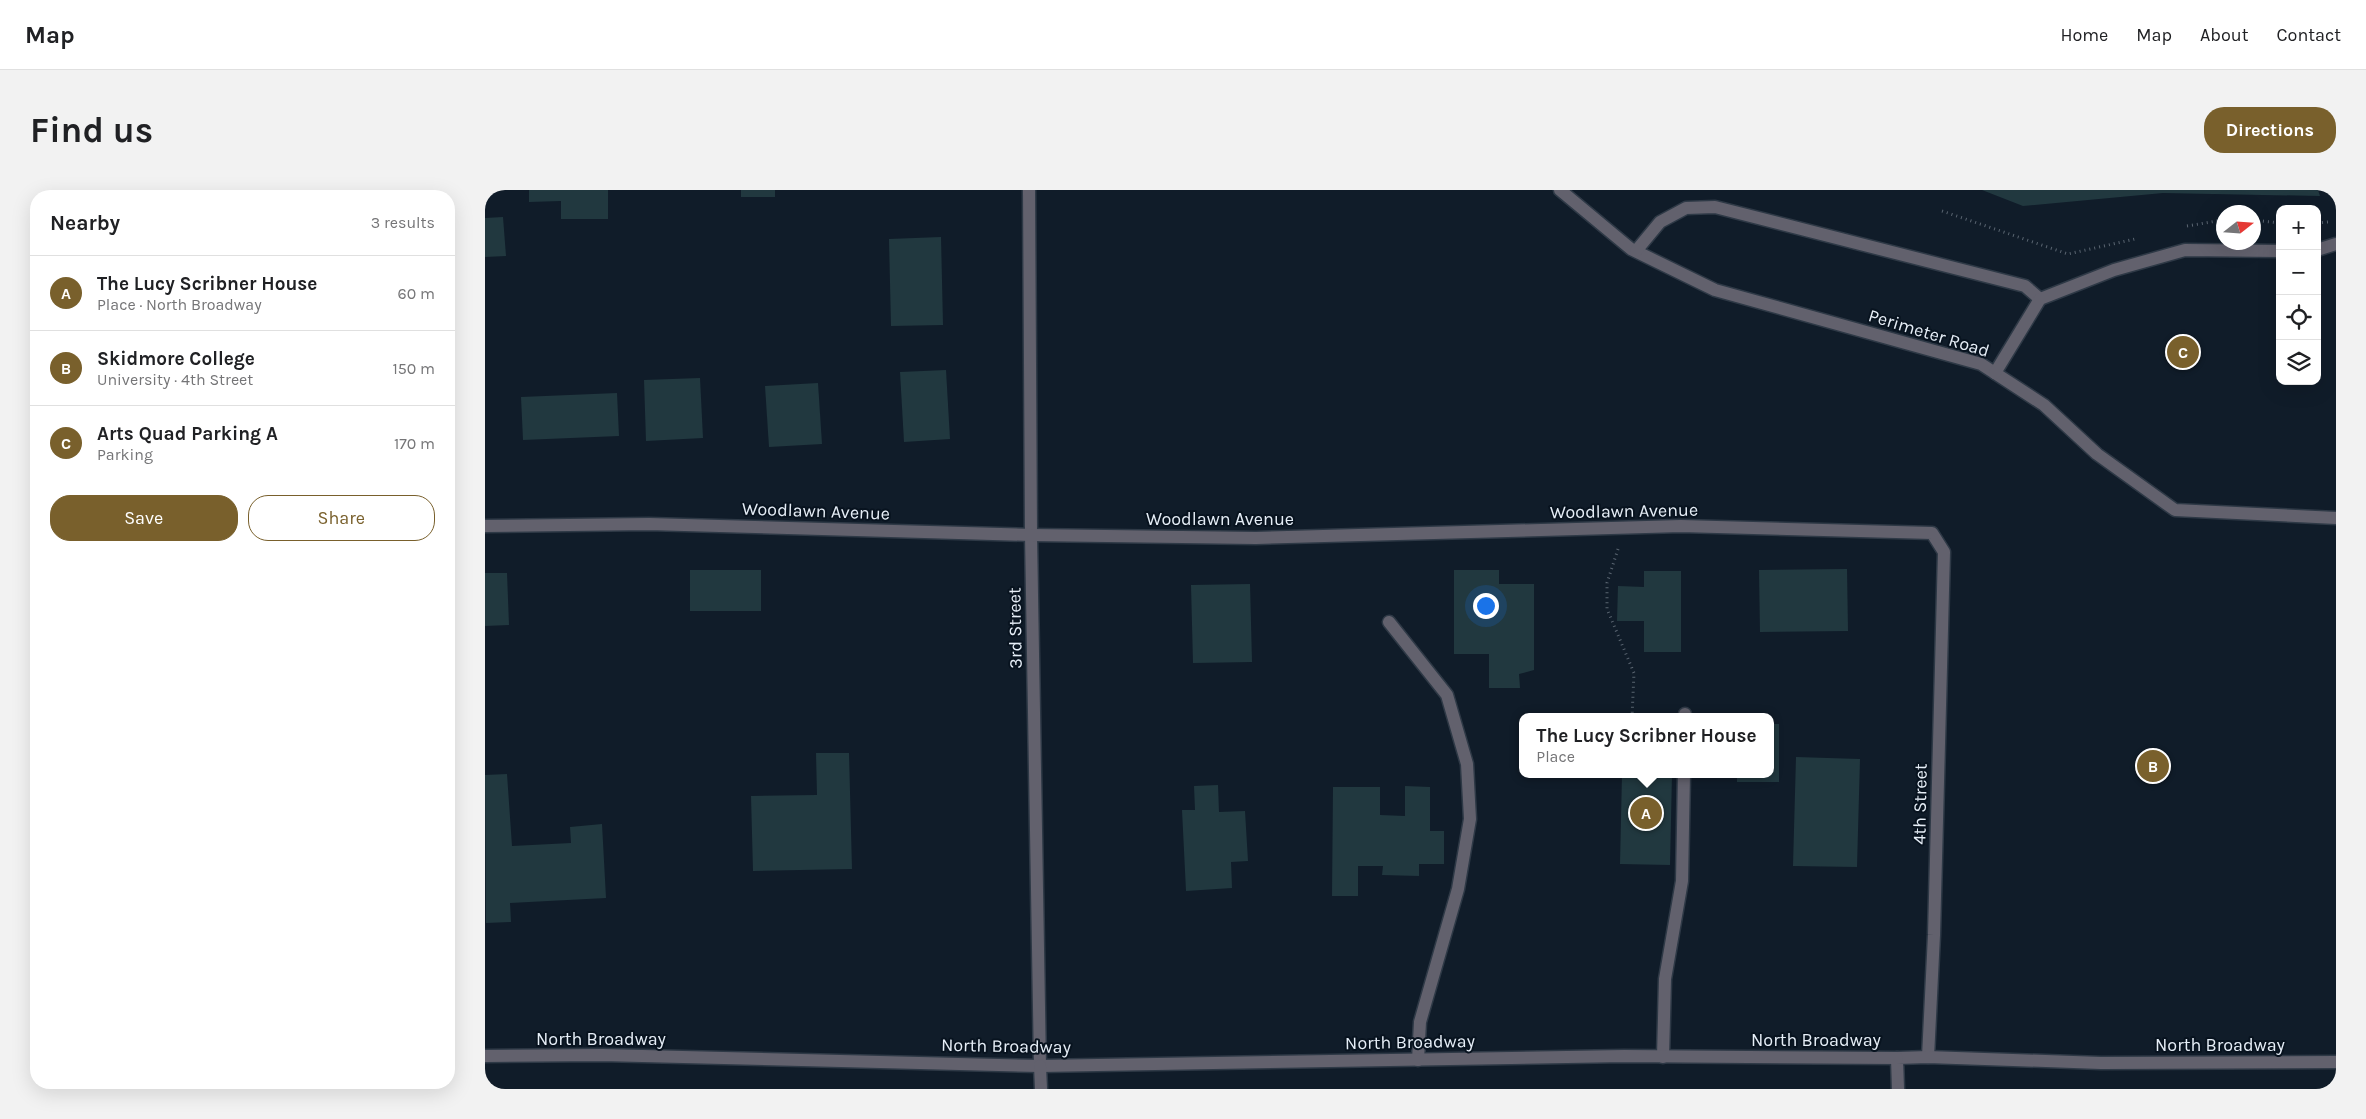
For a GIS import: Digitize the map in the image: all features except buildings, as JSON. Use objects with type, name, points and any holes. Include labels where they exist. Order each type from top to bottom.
[{"type":"street","name":"3rd Street","points":[[1029,190],[1031,535],[1041,1089]]},
{"type":"street","name":"Perimeter Road","points":[[1560,190],[1636,251],[1715,290],[1981,364],[2044,406],[2097,454],[2175,510],[2336,518]]},
{"type":"street","points":[[1636,251],[1660,222],[1669,217],[1686,208],[1715,208],[2025,286],[2040,299]]},
{"type":"street","points":[[2321,249],[2336,244]]},
{"type":"street","points":[[1995,373],[2040,299],[2114,270],[2185,250],[2276,250]]},
{"type":"street","name":"Woodlawn Avenue","points":[[485,526],[649,524],[1031,535],[1256,538],[1681,526],[1932,532],[1944,552]]},
{"type":"street","name":"4th Street","points":[[1928,1057],[1934,936],[1944,552]]},
{"type":"street","points":[[1389,622],[1447,695],[1467,764],[1470,818],[1457,889],[1420,1022],[1418,1060]]},
{"type":"street","points":[[1663,1057],[1665,979],[1682,881],[1684,778]]},
{"type":"street","name":"North Broadway","points":[[485,1056],[601,1055],[1040,1066],[1663,1057],[1928,1057],[2101,1063],[2336,1062]]},
{"type":"street","points":[[1897,1058],[1898,1089]]},
{"type":"path","points":[[1942,211],[2068,254],[2138,238]]},
{"type":"path","points":[[2178,229],[2216,221]]},
{"type":"path","points":[[2261,221],[2276,223]]},
{"type":"path","points":[[1626,527],[1607,583],[1607,609],[1634,673],[1632,713]]},
{"type":"place","name":"Arts Quad Parking A","points":[[2183,352]]},
{"type":"place","name":"Skidmore College","points":[[2153,766]]},
{"type":"place","name":"The Lucy Scribner House","points":[[1646,813]]}]
